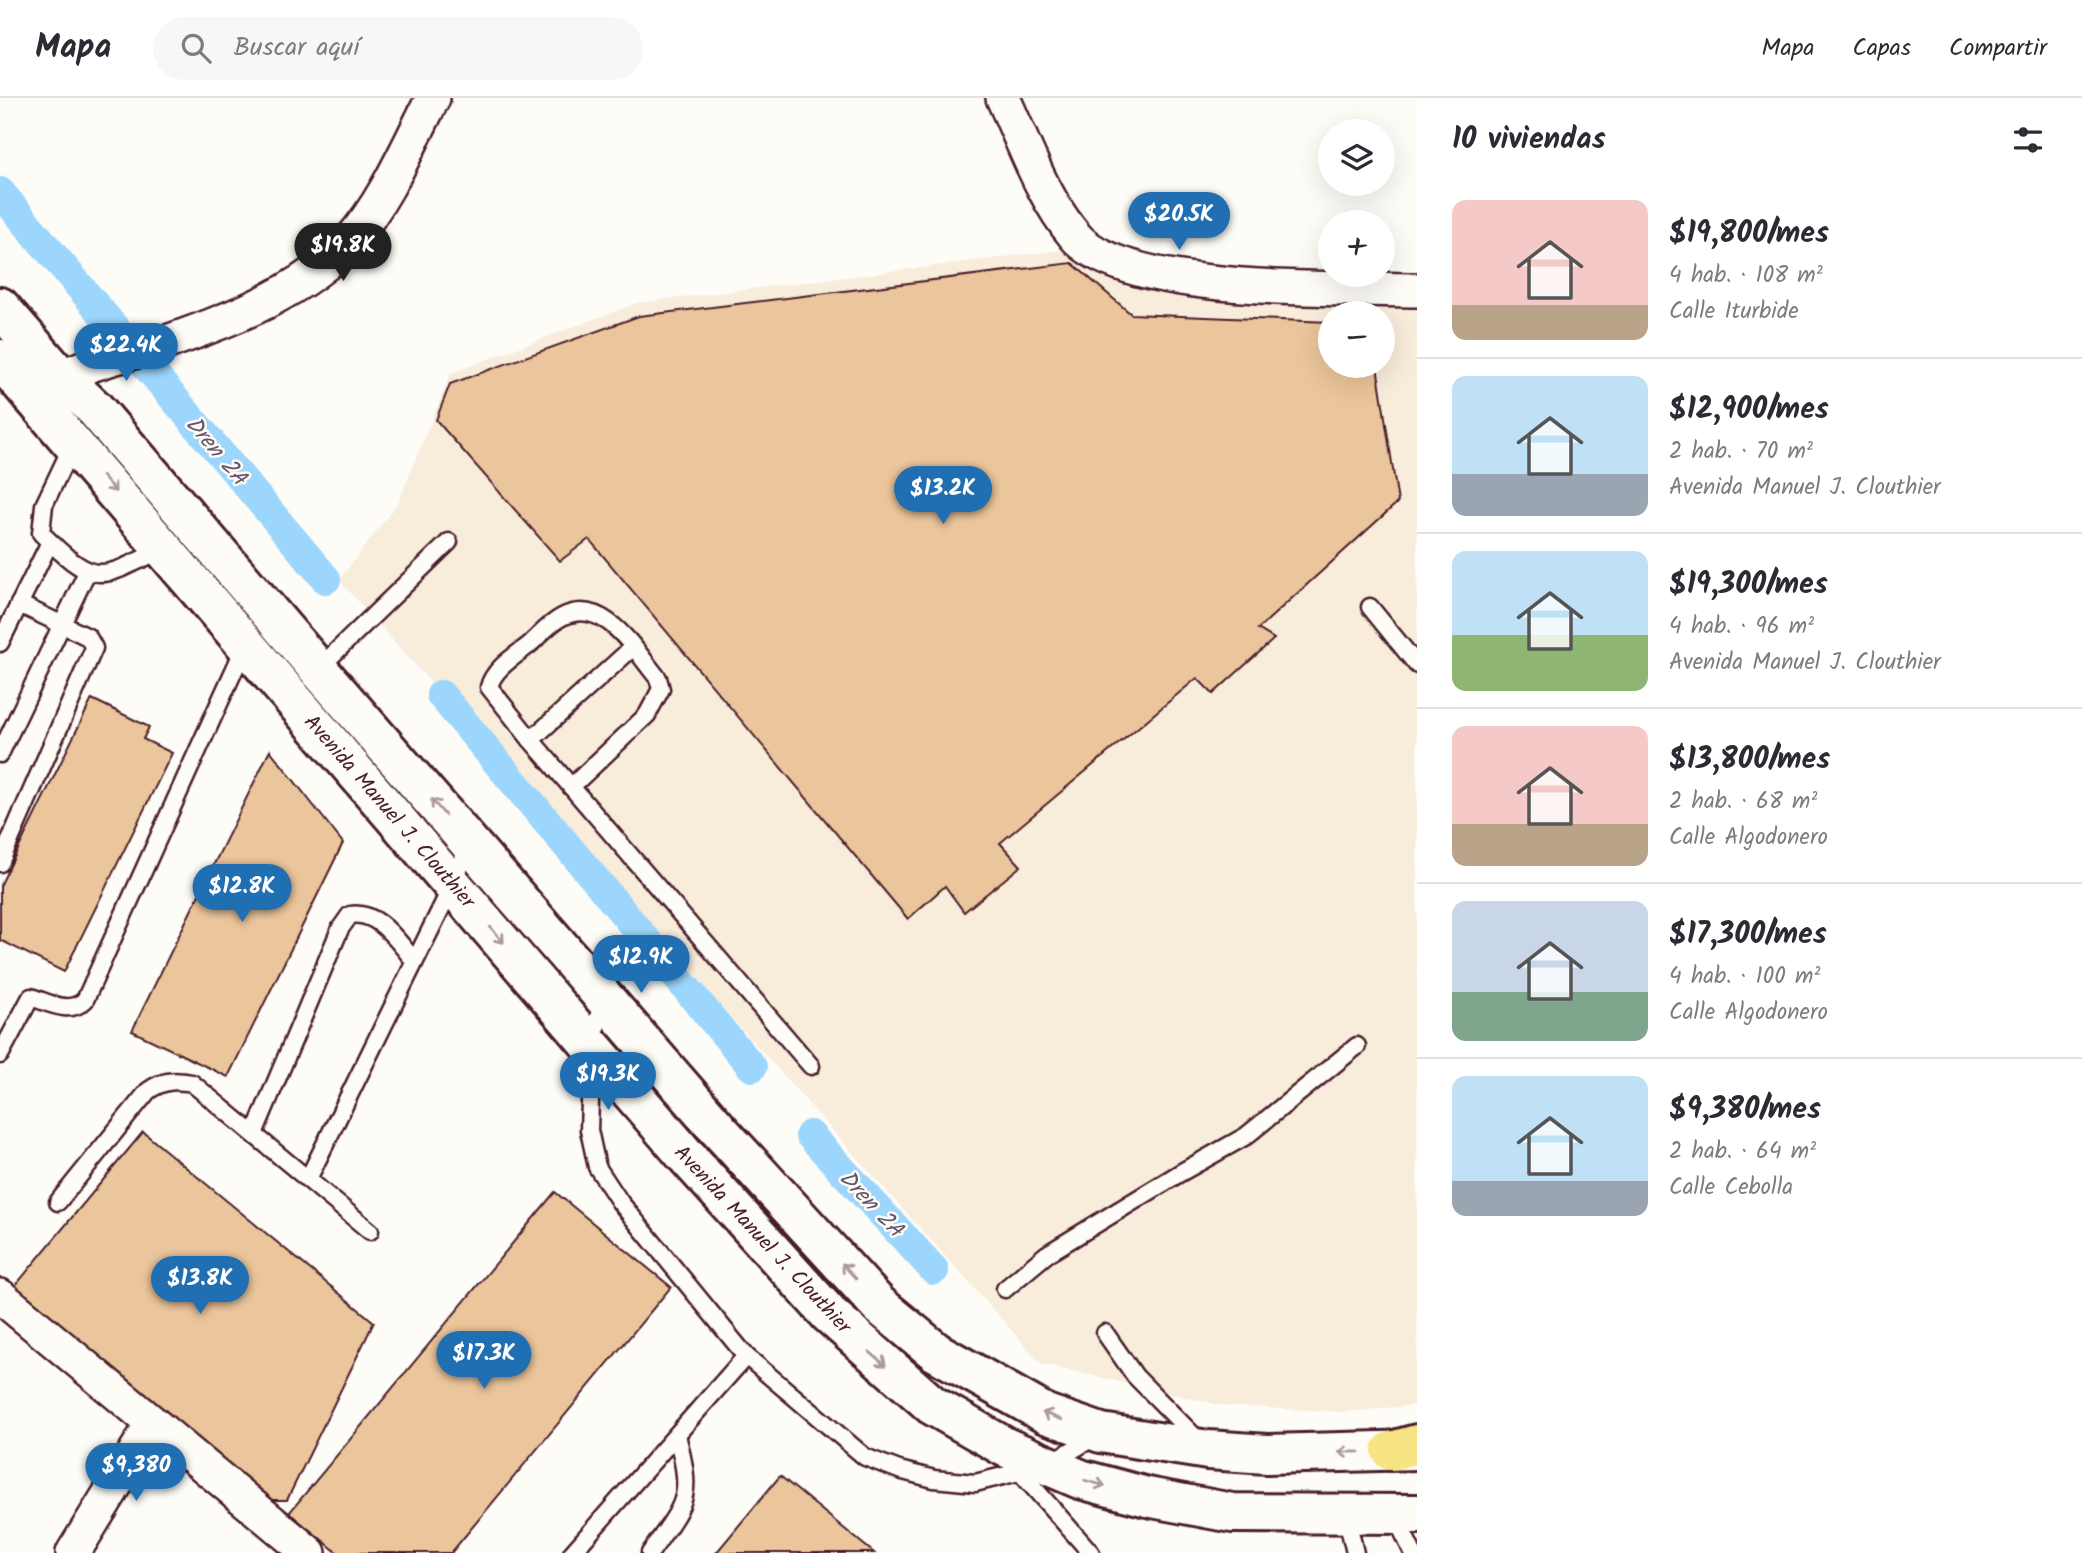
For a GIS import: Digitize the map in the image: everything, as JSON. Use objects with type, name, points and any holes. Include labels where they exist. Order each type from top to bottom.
[{"type":"main road","name":"Avenida Manuel J. Clouthier","points":[[0,307],[61,379],[84,425],[184,542],[246,643],[305,684],[469,843],[719,1130],[879,1305],[936,1352],[1046,1414],[1101,1433],[1208,1450],[1267,1454],[1408,1449]]},
{"type":"main road","name":"Avenida Manuel J. Clouthier","points":[[0,359],[61,379]]},
{"type":"main road","name":"Avenida Manuel J. Clouthier","points":[[184,542],[262,604],[305,684],[453,884],[592,1047],[829,1314],[932,1405],[1005,1447],[1034,1468],[1147,1497],[1232,1513],[1405,1514]]},
{"type":"street","points":[[61,379],[228,319],[317,270],[349,241],[376,205],[433,98]]},
{"type":"street","points":[[1003,98],[1059,214],[1076,238],[1106,259],[1185,281],[1417,290]]},
{"type":"street","points":[[0,1296],[298,1549]]},
{"type":"street","points":[[73,1553],[152,1425]]},
{"type":"lane","points":[[84,425],[41,519],[41,533],[87,572],[114,573],[184,542]]},
{"type":"lane","points":[[0,643],[50,542]]},
{"type":"lane","points":[[305,684],[449,542]]},
{"type":"lane","points":[[0,754],[87,572]]},
{"type":"lane","points":[[0,863],[94,648],[89,638],[19,604]]},
{"type":"lane","points":[[0,1055],[31,997],[70,1009],[78,1007],[85,1000],[262,604]]},
{"type":"lane","points":[[1370,607],[1417,664]]},
{"type":"lane","points":[[571,787],[647,715],[661,689],[658,678],[610,622],[597,614],[581,612],[562,617],[497,672],[489,687],[531,740],[571,787],[811,1066]]},
{"type":"lane","points":[[531,740],[632,648]]},
{"type":"lane","points":[[307,1179],[453,884],[469,843]]},
{"type":"lane","points":[[254,1134],[340,929],[350,915],[361,913],[377,920],[414,960]]},
{"type":"lane","points":[[603,996],[592,1047],[589,1130],[597,1167],[620,1202],[746,1356],[865,1457],[898,1470],[948,1481],[975,1483],[1034,1468],[1101,1433]]},
{"type":"lane","points":[[1005,1289],[1047,1254],[1246,1136],[1357,1046]]},
{"type":"lane","points":[[58,1202],[149,1091],[161,1082],[192,1083],[370,1231]]},
{"type":"lane","points":[[1105,1333],[1135,1376],[1208,1450]]},
{"type":"lane","points":[[572,1553],[746,1356]]},
{"type":"lane","points":[[650,1553],[683,1505],[687,1477],[677,1434]]},
{"type":"lane","points":[[1034,1468],[1091,1553]]},
{"type":"lane","points":[[1346,1513],[1355,1553]]},
{"type":"lane","points":[[1405,1514],[1413,1553]]},
{"type":"shaded area","points":[[1063,250],[1151,292],[1318,302],[1318,378],[1395,378],[1395,307],[1417,308],[1417,1405],[1345,1412],[1224,1406],[1042,1364],[339,580],[398,503],[451,373],[637,303]]},
{"type":"building","points":[[1072,263],[1131,314],[1318,322],[1318,378],[1379,378],[1398,502],[1258,629],[1274,639],[1213,694],[1197,678],[1000,843],[1021,866],[964,912],[945,886],[908,919],[589,539],[560,561],[436,420],[450,384],[639,316]]},
{"type":"building","points":[[92,699],[149,727],[143,739],[172,753],[64,972],[0,940],[0,886]]},
{"type":"building","points":[[270,750],[343,843],[228,1077],[132,1031]]},
{"type":"building","points":[[143,1132],[374,1322],[287,1500],[265,1500],[10,1292]]},
{"type":"building","points":[[555,1192],[671,1287],[451,1553],[338,1553],[289,1513]]},
{"type":"building","points":[[780,1476],[874,1553],[716,1553]]},
{"type":"waterway","name":"Dren 2A","points":[[0,192],[326,579]]},
{"type":"waterway","name":"Dren 2A","points":[[441,695],[752,1067]]},
{"type":"waterway","name":"Dren 2A","points":[[810,1135],[934,1270]]}]
